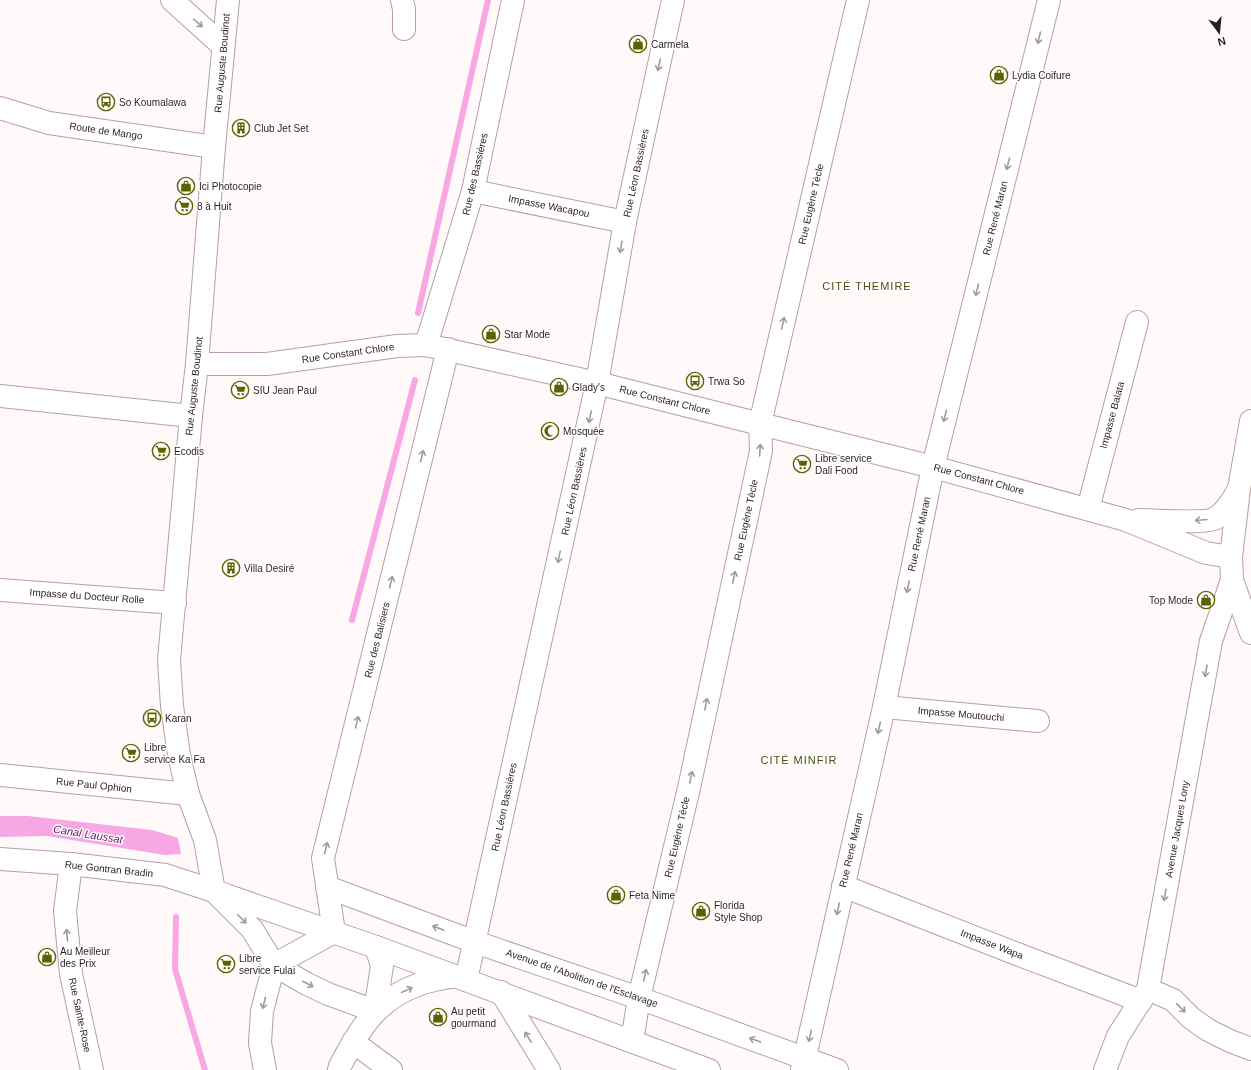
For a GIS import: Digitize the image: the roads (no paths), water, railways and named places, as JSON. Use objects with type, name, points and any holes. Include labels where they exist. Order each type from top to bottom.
[{"type":"street","points":[[172,0],[223,46]]},
{"type":"street","name":"Rue Auguste Boudinot","points":[[214,892],[205,840],[188,794],[179,756],[172,706],[169,660],[197,364],[214,147],[228,0]]},
{"type":"street","points":[[402,0],[404,9],[404,29]]},
{"type":"street","name":"Rue des Bassières","points":[[426,345],[473,191],[513,0]]},
{"type":"street","name":"Rue Léon Bassières","points":[[461,978],[475,942],[597,383],[626,222],[673,0]]},
{"type":"street","name":"Rue Eugène Tècle","points":[[628,1040],[634,1029],[639,998],[689,788],[761,451],[760,424],[858,0]]},
{"type":"street","name":"Rue René Maran","points":[[804,1064],[884,707],[933,466],[1049,0]]},
{"type":"street","name":"Route de Mango","points":[[0,108],[49,123],[214,147]]},
{"type":"street","name":"Impasse Wacapou","points":[[473,191],[626,222]]},
{"type":"street","name":"Impasse Balata","points":[[1088,509],[1137,322]]},
{"type":"street","name":"Rue Constant Chlore","points":[[197,364],[267,364],[397,346],[426,345],[448,349],[597,383],[933,466],[1126,520],[1206,553],[1232,557]]},
{"type":"street","name":"Rue des Balisiers","points":[[334,932],[324,858],[448,349]]},
{"type":"street","points":[[0,396],[191,416]]},
{"type":"street","points":[[1251,421],[1239,489],[1232,557],[1232,580],[1251,633]]},
{"type":"street","name":"Rue Constant Chlore","points":[[1126,520],[1189,521],[1214,519],[1226,511],[1239,489]]},
{"type":"street","name":"Avenue Jacques Lony","points":[[1105,1070],[1118,1036],[1145,995],[1211,641],[1232,580]]},
{"type":"street","name":"Impasse du Docteur Rolle","points":[[0,590],[175,603]]},
{"type":"street","points":[[1211,641],[1223,629],[1231,628],[1239,630],[1251,640]]},
{"type":"street","name":"Impasse Moutouchi","points":[[884,707],[1038,721]]},
{"type":"street","name":"Rue Paul Ophion","points":[[0,775],[188,794]]},
{"type":"street","name":"Rue Gontran Bradin","points":[[0,860],[71,864],[165,875],[214,892]]},
{"type":"street","name":"Rue Sainte-Rose","points":[[71,864],[65,911],[71,974],[92,1070]]},
{"type":"street","name":"Impasse Wapa","points":[[843,886],[1009,952],[1145,995],[1173,1000],[1191,1018],[1208,1030],[1251,1049]]},
{"type":"street","name":"Avenue de l'Abolition de l'Esclavage","points":[[327,887],[475,942],[639,998],[804,1064],[837,1070]]},
{"type":"street","points":[[214,892],[376,947],[709,1070]]},
{"type":"street","points":[[214,892],[252,929],[274,965],[328,994],[375,1011]]},
{"type":"street","points":[[265,1070],[260,1043],[262,1011],[274,965],[334,932]]},
{"type":"street","points":[[375,1011],[382,966],[376,947]]},
{"type":"street","points":[[339,1070],[353,1042],[375,1011],[393,997],[420,984],[461,978]]},
{"type":"street","points":[[501,992],[549,1070]]},
{"type":"street","points":[[353,1042],[391,1070]]},
{"type":"water","name":"Canal Laussat","points":[[0,816],[28,816],[152,830],[178,838],[181,854],[165,855],[47,836],[0,837]]},
{"type":"waterway","points":[[418,313],[488,0]]},
{"type":"waterway","points":[[352,620],[415,380]]},
{"type":"waterway","points":[[176,917],[175,969],[205,1070]]},
{"type":"place","name":"Carmela","points":[[638,44]]},
{"type":"place","name":"Lydia Coifure","points":[[999,75]]},
{"type":"place","name":"So Koumalawa","points":[[106,102]]},
{"type":"place","name":"Club Jet Set","points":[[241,128]]},
{"type":"place","name":"Ici Photocopie","points":[[186,186]]},
{"type":"place","name":"8 à Huit","points":[[184,206]]},
{"type":"place","name":"Star Mode","points":[[491,334]]},
{"type":"place","name":"Trwa So","points":[[695,381]]},
{"type":"place","name":"Glady's","points":[[559,387]]},
{"type":"place","name":"SIU Jean Paul","points":[[240,390]]},
{"type":"place","name":"Mosquée","points":[[550,431]]},
{"type":"place","name":"Ecodis","points":[[161,451]]},
{"type":"place","name":"Libre service Dali Food","points":[[802,464]]},
{"type":"place","name":"Villa Desiré","points":[[231,568]]},
{"type":"place","name":"Top Mode","points":[[1206,600]]},
{"type":"place","name":"Karan","points":[[152,718]]},
{"type":"place","name":"Libre service Ka Fa","points":[[131,753]]},
{"type":"place","name":"Feta Nime","points":[[616,895]]},
{"type":"place","name":"Florida Style Shop","points":[[701,911]]},
{"type":"place","name":"Au Meilleur des Prix","points":[[47,957]]},
{"type":"place","name":"Libre service Fulai","points":[[226,964]]},
{"type":"place","name":"Au petit gourmand","points":[[438,1017]]},
{"type":"district","name":"CITÉ THEMIRE","points":[[867,286]]},
{"type":"district","name":"CITÉ MINFIR","points":[[799,760]]}]
